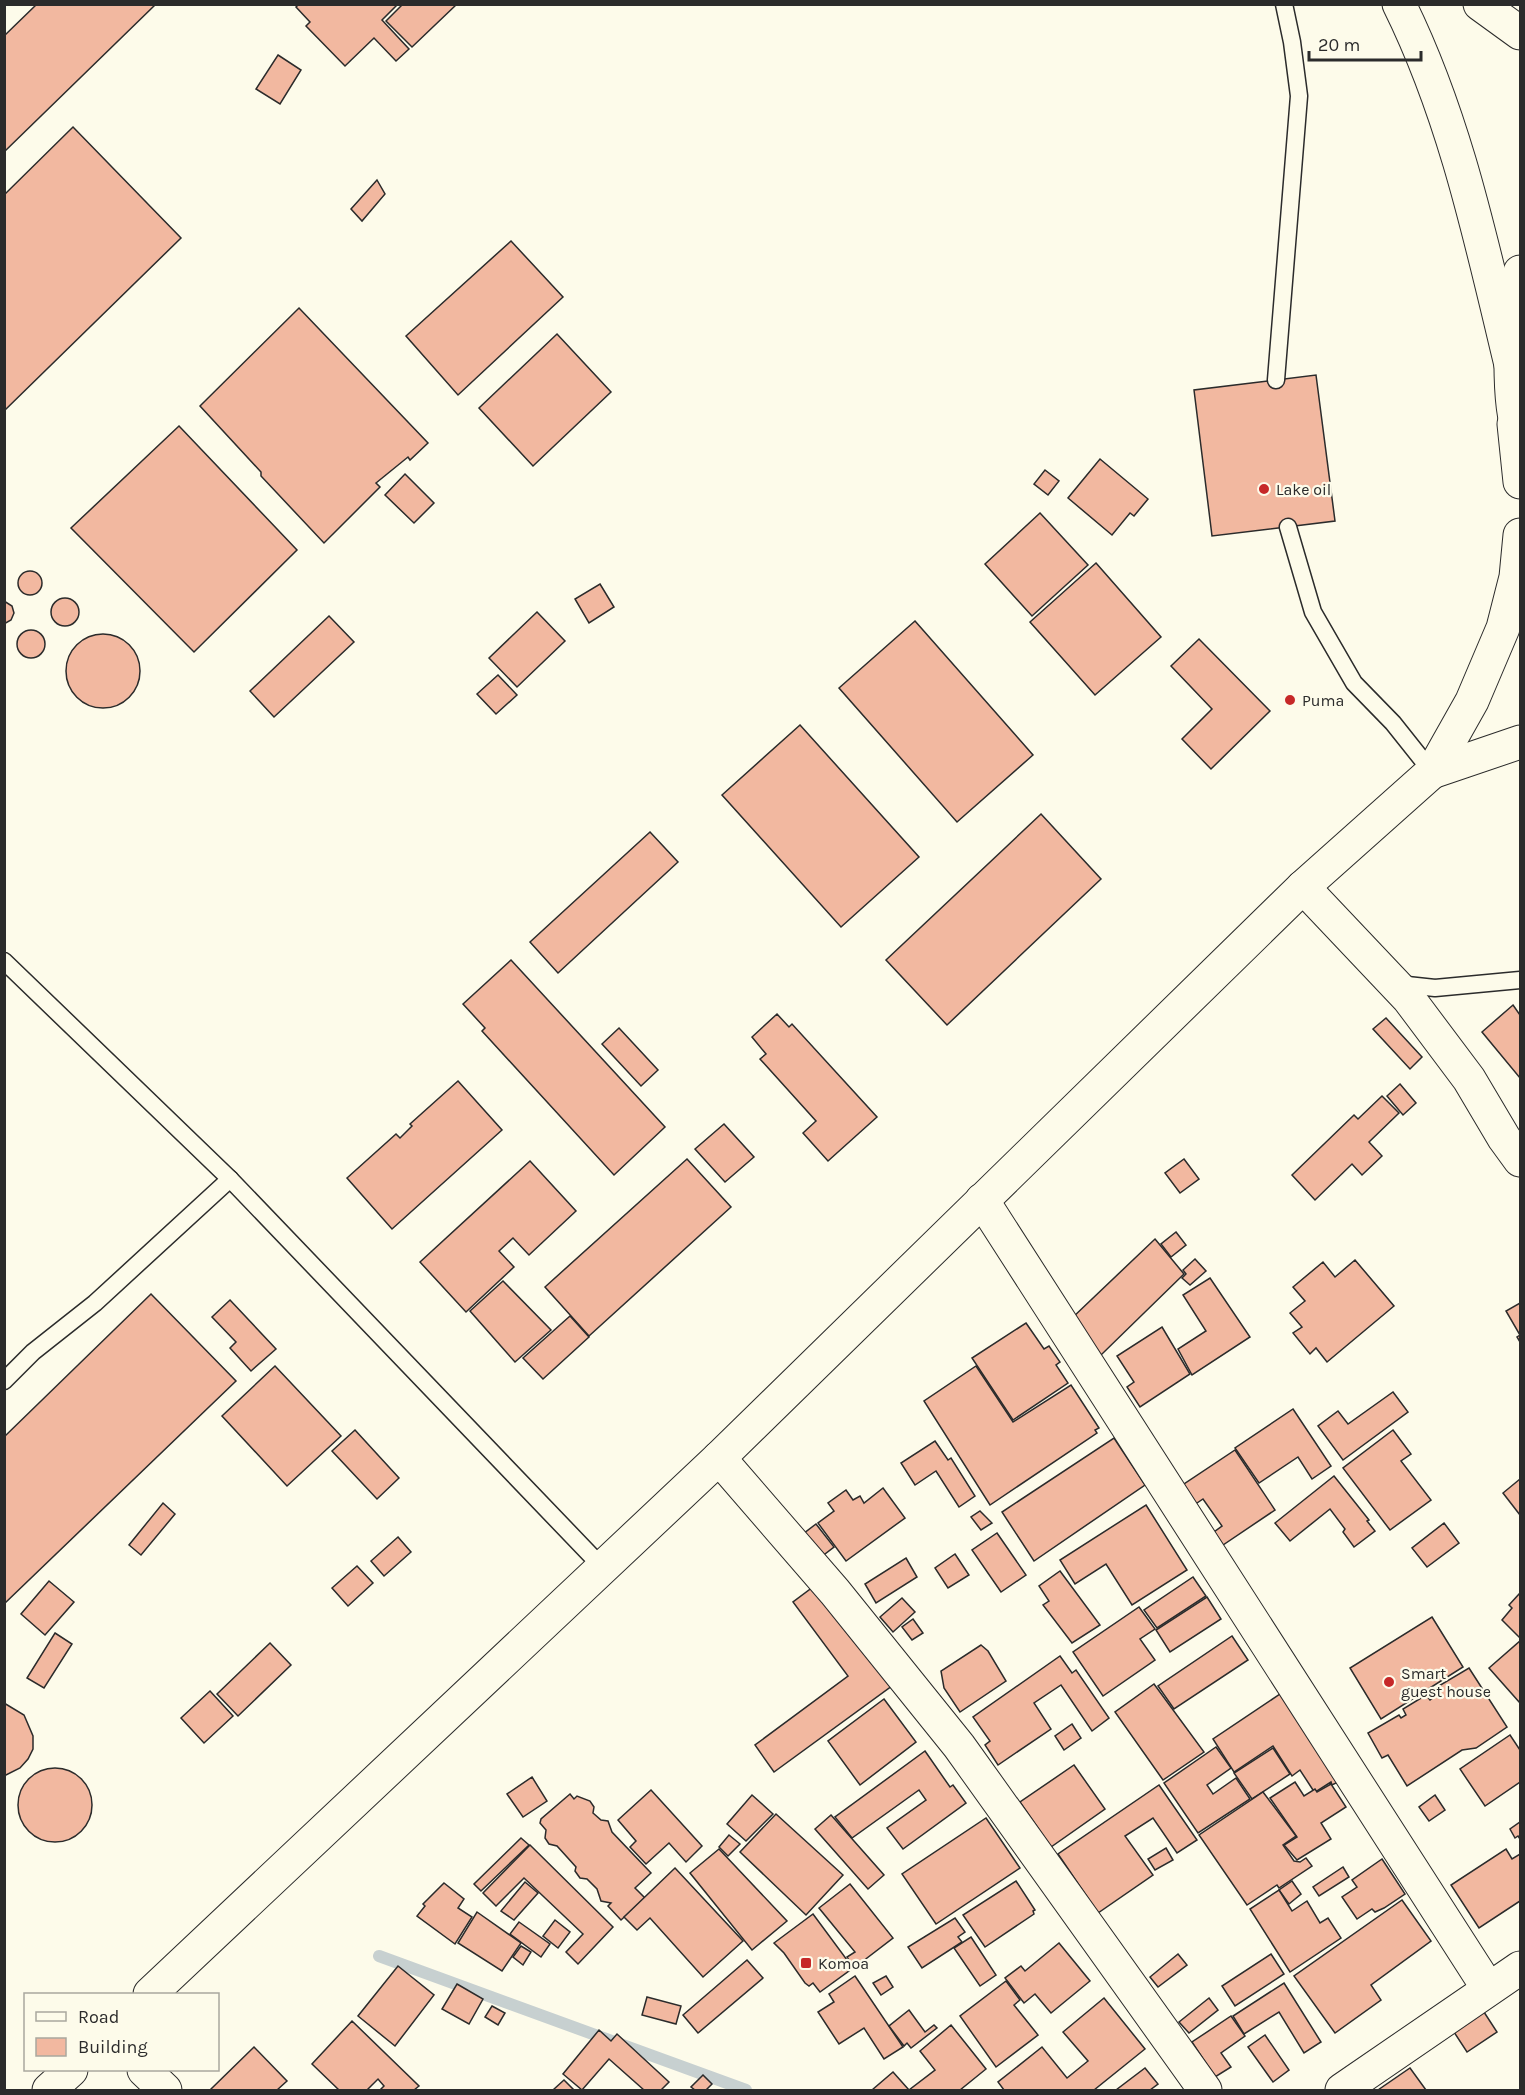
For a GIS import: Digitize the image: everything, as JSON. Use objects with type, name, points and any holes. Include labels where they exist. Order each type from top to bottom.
[{"type":"main road","points":[[1399,4],[1438,95],[1469,190],[1512,369]]},
{"type":"main road","points":[[1480,4],[1521,33]]},
{"type":"main road","points":[[1521,272],[1512,311],[1512,369],[1521,483]]},
{"type":"main road","points":[[152,1993],[718,1458],[1303,887],[1432,772],[1472,701],[1503,628],[1516,577],[1521,535]]},
{"type":"main road","points":[[1432,772],[1521,742]]},
{"type":"main road","points":[[1303,887],[1394,984],[1469,1079],[1504,1138],[1521,1160]]},
{"type":"main road","points":[[982,1200],[1488,1988]]},
{"type":"main road","points":[[718,1458],[835,1592],[959,1746],[1205,2091]]},
{"type":"main road","points":[[1342,2091],[1488,1988],[1521,1968]]},
{"type":"main road","points":[[49,2091],[70,2071]]},
{"type":"main road","points":[[145,2071],[165,2091]]},
{"type":"lane","points":[[1276,380],[1299,96],[1284,4]]},
{"type":"lane","points":[[1288,527],[1313,612],[1354,682],[1393,723],[1432,772]]},
{"type":"lane","points":[[4,961],[230,1179],[602,1567]]},
{"type":"lane","points":[[1394,984],[1435,988],[1521,980]]},
{"type":"lane","points":[[4,1381],[33,1352],[95,1303],[230,1179]]},
{"type":"building","points":[[37,4],[156,4],[4,152],[4,36]]},
{"type":"building","points":[[299,4],[398,4],[382,20],[409,49],[396,61],[374,38],[345,66],[306,26],[310,22],[296,7]]},
{"type":"building","points":[[403,4],[457,4],[412,47],[386,21]]},
{"type":"building","points":[[278,55],[301,70],[280,104],[256,89]]},
{"type":"building","points":[[73,127],[181,238],[4,411],[4,195]]},
{"type":"building","points":[[377,180],[385,194],[362,221],[351,209]]},
{"type":"building","points":[[511,241],[563,297],[458,395],[406,336]]},
{"type":"building","points":[[299,308],[428,443],[410,460],[408,457],[376,483],[380,487],[324,543],[200,406]]},
{"type":"building","points":[[557,334],[611,392],[533,466],[479,408]]},
{"type":"building","points":[[1316,375],[1335,521],[1212,536],[1194,390]]},
{"type":"building","points":[[179,426],[297,550],[194,652],[71,528]]},
{"type":"building","points":[[1100,459],[1148,499],[1134,516],[1130,513],[1112,535],[1068,498]]},
{"type":"building","points":[[1045,470],[1059,481],[1048,495],[1034,484]]},
{"type":"building","points":[[405,474],[434,503],[414,523],[385,495]]},
{"type":"building","points":[[1040,513],[1088,565],[1032,616],[985,564]]},
{"type":"building","points":[[1096,563],[1161,637],[1095,695],[1030,622]]},
{"type":"building","points":[[30,571],[38,575],[42,583],[38,591],[30,595],[22,591],[18,583],[22,575]]},
{"type":"building","points":[[600,584],[614,607],[589,623],[575,599]]},
{"type":"building","points":[[65,598],[75,602],[79,612],[75,622],[65,626],[55,622],[51,612],[55,602]]},
{"type":"building","points":[[4,601],[12,606],[14,613],[11,620],[4,624]]},
{"type":"building","points":[[537,612],[565,641],[517,687],[489,658]]},
{"type":"building","points":[[329,616],[354,642],[274,717],[250,691]]},
{"type":"building","points":[[915,621],[1033,755],[957,822],[839,688]]},
{"type":"building","points":[[31,630],[41,634],[45,644],[41,654],[31,658],[21,654],[17,644],[21,634]]},
{"type":"building","points":[[103,634],[124,640],[134,650],[140,671],[134,692],[124,702],[103,708],[82,702],[72,692],[66,671],[72,650],[82,640]]},
{"type":"building","points":[[1199,639],[1270,711],[1211,769],[1182,739],[1212,709],[1171,666]]},
{"type":"building","points":[[498,675],[517,695],[496,714],[477,694]]},
{"type":"building","points":[[800,725],[919,857],[841,927],[722,795]]},
{"type":"building","points":[[1041,814],[1101,879],[947,1025],[886,960]]},
{"type":"building","points":[[650,832],[678,862],[558,973],[530,942]]},
{"type":"building","points":[[511,960],[665,1127],[614,1175],[482,1031],[485,1028],[463,1004]]},
{"type":"building","points":[[1513,1005],[1520,1015],[1520,1078],[1482,1032]]},
{"type":"building","points":[[777,1014],[789,1027],[792,1024],[877,1117],[828,1161],[803,1133],[816,1121],[760,1059],[766,1054],[752,1037]]},
{"type":"building","points":[[1386,1018],[1422,1057],[1410,1069],[1373,1029]]},
{"type":"building","points":[[619,1028],[658,1070],[641,1086],[602,1044]]},
{"type":"building","points":[[458,1081],[502,1130],[392,1229],[347,1178],[396,1134],[400,1138],[412,1126],[410,1124]]},
{"type":"building","points":[[1400,1084],[1416,1103],[1403,1115],[1387,1096]]},
{"type":"building","points":[[1382,1096],[1399,1113],[1369,1142],[1382,1156],[1362,1175],[1352,1164],[1315,1200],[1292,1175],[1354,1115],[1358,1119]]},
{"type":"building","points":[[724,1124],[754,1157],[725,1182],[695,1149]]},
{"type":"building","points":[[687,1159],[731,1207],[589,1336],[545,1287]]},
{"type":"building","points":[[1184,1159],[1199,1179],[1180,1193],[1165,1173]]},
{"type":"building","points":[[530,1161],[576,1211],[529,1255],[513,1238],[499,1251],[514,1267],[466,1312],[420,1262]]},
{"type":"building","points":[[1176,1232],[1186,1245],[1171,1257],[1161,1244]]},
{"type":"building","points":[[1155,1239],[1184,1274],[1101,1355],[1071,1319]]},
{"type":"building","points":[[1195,1259],[1206,1271],[1190,1285],[1182,1278],[1186,1274],[1183,1270]]},
{"type":"building","points":[[1355,1260],[1394,1306],[1327,1362],[1316,1348],[1310,1354],[1293,1333],[1302,1327],[1290,1313],[1305,1301],[1293,1287],[1323,1262],[1335,1277]]},
{"type":"building","points":[[1210,1278],[1250,1337],[1192,1375],[1178,1349],[1206,1331],[1183,1295]]},
{"type":"building","points":[[503,1281],[551,1330],[515,1362],[470,1311]]},
{"type":"building","points":[[151,1294],[236,1381],[4,1604],[4,1437]]},
{"type":"building","points":[[230,1300],[276,1349],[251,1371],[230,1348],[236,1342],[212,1317]]},
{"type":"building","points":[[1520,1303],[1520,1335],[1506,1311]]},
{"type":"building","points":[[570,1316],[589,1337],[543,1379],[523,1358]]},
{"type":"building","points":[[1026,1323],[1044,1349],[1049,1346],[1060,1362],[1056,1365],[1068,1383],[1013,1420],[972,1358]]},
{"type":"building","points":[[1162,1327],[1190,1374],[1140,1407],[1127,1387],[1134,1382],[1117,1356]]},
{"type":"building","points":[[275,1366],[341,1436],[287,1486],[222,1416]]},
{"type":"building","points":[[976,1366],[1013,1422],[1071,1385],[1099,1428],[1095,1430],[1097,1433],[990,1505],[924,1401]]},
{"type":"building","points":[[1393,1392],[1408,1412],[1343,1460],[1318,1426],[1338,1411],[1348,1424]]},
{"type":"building","points":[[1293,1409],[1331,1466],[1312,1479],[1298,1457],[1259,1483],[1235,1448]]},
{"type":"building","points":[[355,1430],[399,1478],[377,1499],[332,1451]]},
{"type":"building","points":[[1393,1430],[1411,1454],[1401,1461],[1431,1500],[1390,1530],[1343,1468]]},
{"type":"building","points":[[1114,1438],[1145,1485],[1034,1561],[1002,1512]]},
{"type":"building","points":[[935,1441],[948,1460],[951,1458],[975,1496],[959,1507],[936,1471],[915,1485],[901,1463]]},
{"type":"building","points":[[1235,1450],[1275,1510],[1223,1545],[1214,1532],[1222,1526],[1203,1499],[1194,1505],[1181,1486]]},
{"type":"building","points":[[1334,1476],[1375,1531],[1354,1547],[1343,1532],[1345,1529],[1330,1509],[1290,1541],[1275,1523]]},
{"type":"building","points":[[1520,1479],[1520,1515],[1503,1493]]},
{"type":"building","points":[[883,1488],[905,1518],[846,1561],[818,1523],[834,1511],[828,1503],[846,1490],[853,1500],[860,1496],[864,1503]]},
{"type":"building","points":[[163,1503],[175,1514],[141,1555],[129,1545]]},
{"type":"building","points":[[1146,1505],[1187,1570],[1132,1605],[1106,1564],[1075,1584],[1060,1560]]},
{"type":"building","points":[[980,1511],[992,1523],[981,1530],[971,1517]]},
{"type":"building","points":[[1444,1523],[1459,1543],[1427,1567],[1412,1548]]},
{"type":"building","points":[[816,1524],[834,1547],[821,1557],[803,1534]]},
{"type":"building","points":[[997,1533],[1026,1575],[1001,1592],[972,1550]]},
{"type":"building","points":[[398,1537],[411,1552],[384,1576],[371,1561]]},
{"type":"building","points":[[955,1554],[969,1575],[948,1588],[935,1568]]},
{"type":"building","points":[[906,1558],[917,1577],[876,1603],[865,1584]]},
{"type":"building","points":[[357,1566],[373,1583],[348,1606],[332,1588]]},
{"type":"building","points":[[1060,1571],[1100,1625],[1072,1643],[1043,1605],[1049,1601],[1039,1586]]},
{"type":"building","points":[[1193,1577],[1206,1596],[1157,1628],[1144,1610]]},
{"type":"building","points":[[49,1581],[74,1602],[45,1635],[21,1614]]},
{"type":"building","points":[[821,1581],[900,1680],[774,1772],[755,1745],[848,1676],[793,1602]]},
{"type":"building","points":[[1520,1593],[1520,1638],[1502,1620],[1512,1608],[1509,1605]]},
{"type":"building","points":[[1207,1597],[1221,1619],[1170,1652],[1156,1630]]},
{"type":"building","points":[[902,1598],[915,1612],[893,1632],[880,1617]]},
{"type":"building","points":[[1139,1607],[1155,1629],[1140,1639],[1155,1660],[1103,1696],[1073,1652]]},
{"type":"building","points":[[1432,1617],[1463,1667],[1381,1719],[1350,1668]]},
{"type":"building","points":[[913,1619],[923,1633],[912,1640],[902,1627]]},
{"type":"building","points":[[55,1633],[72,1644],[44,1688],[27,1678]]},
{"type":"building","points":[[1232,1636],[1248,1660],[1174,1709],[1158,1686]]},
{"type":"building","points":[[1520,1641],[1520,1703],[1489,1668]]},
{"type":"building","points":[[270,1643],[291,1665],[238,1716],[217,1694]]},
{"type":"building","points":[[981,1645],[988,1651],[1006,1681],[960,1712],[944,1688],[941,1671]]},
{"type":"building","points":[[1060,1656],[1072,1673],[1076,1670],[1109,1718],[1092,1731],[1061,1685],[1034,1703],[1051,1729],[998,1765],[985,1745],[990,1741],[973,1717]]},
{"type":"building","points":[[1469,1668],[1507,1727],[1476,1748],[1462,1750],[1407,1786],[1388,1755],[1382,1758],[1368,1733],[1399,1715],[1401,1718],[1406,1715],[1403,1709],[1426,1695],[1430,1700],[1440,1693],[1437,1687]]},
{"type":"building","points":[[1154,1684],[1204,1752],[1163,1780],[1115,1712]]},
{"type":"building","points":[[210,1691],[233,1716],[204,1743],[181,1718]]},
{"type":"building","points":[[1283,1692],[1338,1782],[1332,1785],[1331,1782],[1317,1791],[1313,1790],[1300,1770],[1292,1776],[1273,1746],[1234,1772],[1213,1739]]},
{"type":"building","points":[[884,1699],[916,1742],[860,1785],[828,1741]]},
{"type":"building","points":[[4,1703],[24,1715],[33,1736],[33,1749],[20,1768],[4,1776]]},
{"type":"building","points":[[1072,1724],[1081,1738],[1064,1750],[1055,1736]]},
{"type":"building","points":[[1510,1735],[1520,1750],[1520,1782],[1485,1806],[1460,1769]]},
{"type":"building","points":[[1216,1747],[1231,1768],[1207,1785],[1213,1794],[1236,1778],[1250,1799],[1198,1833],[1164,1783]]},
{"type":"building","points":[[1273,1748],[1290,1774],[1252,1799],[1234,1773]]},
{"type":"building","points":[[925,1751],[950,1787],[953,1785],[966,1803],[903,1849],[887,1828],[926,1800],[919,1790],[852,1838],[835,1817]]},
{"type":"building","points":[[1074,1765],[1105,1809],[1051,1847],[1020,1802]]},
{"type":"building","points":[[48,1768],[62,1768],[76,1774],[86,1784],[92,1798],[92,1812],[86,1826],[76,1836],[62,1842],[48,1842],[34,1836],[24,1826],[18,1812],[18,1798],[24,1784],[34,1774]]},
{"type":"building","points":[[532,1777],[547,1801],[523,1817],[507,1794]]},
{"type":"building","points":[[1295,1782],[1304,1796],[1315,1789],[1317,1792],[1331,1784],[1346,1807],[1321,1823],[1331,1839],[1297,1860],[1284,1845],[1297,1837],[1270,1798]]},
{"type":"building","points":[[1159,1785],[1197,1840],[1177,1853],[1153,1818],[1125,1836],[1153,1875],[1098,1913],[1058,1854]]},
{"type":"building","points":[[651,1790],[702,1846],[686,1862],[669,1843],[646,1864],[630,1847],[636,1841],[618,1820]]},
{"type":"building","points":[[1263,1792],[1296,1836],[1283,1845],[1294,1861],[1300,1862],[1306,1858],[1312,1866],[1279,1888],[1277,1885],[1247,1905],[1199,1835]]},
{"type":"building","points":[[570,1794],[574,1799],[577,1796],[590,1801],[594,1807],[593,1813],[601,1820],[608,1821],[612,1832],[651,1873],[635,1888],[645,1898],[621,1920],[608,1906],[611,1903],[601,1901],[597,1889],[587,1879],[580,1878],[575,1871],[576,1867],[557,1846],[549,1844],[545,1838],[546,1830],[540,1823],[541,1819]]},
{"type":"building","points":[[752,1795],[773,1814],[746,1841],[727,1824]]},
{"type":"building","points":[[1435,1795],[1445,1810],[1429,1821],[1419,1807]]},
{"type":"building","points":[[776,1814],[843,1875],[806,1915],[740,1852]]},
{"type":"building","points":[[831,1815],[884,1875],[868,1889],[815,1829]]},
{"type":"building","points":[[986,1818],[1020,1868],[936,1924],[902,1874]]},
{"type":"building","points":[[1520,1822],[1520,1839],[1518,1836],[1515,1838],[1510,1829]]},
{"type":"building","points":[[729,1835],[740,1844],[728,1856],[719,1847]]},
{"type":"building","points":[[521,1838],[529,1845],[481,1891],[474,1884]]},
{"type":"building","points":[[530,1845],[613,1927],[578,1964],[566,1952],[583,1934],[524,1878],[496,1906],[483,1893]]},
{"type":"building","points":[[1166,1848],[1173,1860],[1155,1870],[1148,1859]]},
{"type":"building","points":[[719,1849],[787,1921],[752,1950],[690,1873]]},
{"type":"building","points":[[1506,1849],[1512,1859],[1520,1854],[1520,1901],[1479,1928],[1451,1885]]},
{"type":"building","points":[[1382,1859],[1405,1894],[1384,1908],[1375,1912],[1372,1909],[1357,1919],[1342,1897],[1357,1887],[1352,1880]]},
{"type":"building","points":[[1343,1867],[1349,1877],[1319,1896],[1313,1887]]},
{"type":"building","points":[[675,1868],[743,1941],[703,1977],[650,1918],[637,1930],[624,1917]]},
{"type":"building","points":[[1016,1881],[1035,1910],[1034,1914],[985,1947],[963,1915]]},
{"type":"building","points":[[1292,1881],[1301,1894],[1289,1904],[1279,1890]]},
{"type":"building","points":[[525,1882],[538,1893],[514,1920],[501,1911]]},
{"type":"building","points":[[444,1883],[464,1899],[458,1908],[472,1917],[455,1944],[417,1916],[425,1906],[423,1904]]},
{"type":"building","points":[[850,1884],[893,1938],[854,1968],[847,1957],[855,1952],[819,1908]]},
{"type":"building","points":[[1279,1890],[1292,1911],[1307,1901],[1320,1923],[1328,1918],[1341,1938],[1290,1972],[1250,1909]]},
{"type":"building","points":[[1402,1900],[1431,1941],[1371,1985],[1381,2000],[1335,2033],[1294,1976]]},
{"type":"building","points":[[477,1912],[521,1943],[502,1971],[458,1943]]},
{"type":"building","points":[[813,1914],[853,1968],[820,1992],[813,1983],[809,1986],[805,1983],[774,1943]]},
{"type":"building","points":[[955,1918],[965,1932],[958,1937],[962,1942],[922,1968],[908,1947]]},
{"type":"building","points":[[555,1920],[570,1932],[558,1948],[543,1936]]},
{"type":"building","points":[[519,1922],[550,1944],[541,1957],[510,1934]]},
{"type":"building","points":[[971,1937],[996,1975],[980,1986],[954,1948]]},
{"type":"building","points":[[1059,1943],[1090,1981],[1051,2013],[1035,1994],[1024,2003],[1005,1978],[1021,1966],[1025,1971]]},
{"type":"building","points":[[521,1946],[531,1952],[523,1965],[513,1957]]},
{"type":"building","points":[[1178,1954],[1187,1965],[1158,1987],[1150,1977]]},
{"type":"building","points":[[1271,1954],[1284,1974],[1235,2006],[1222,1986]]},
{"type":"building","points":[[747,1960],[763,1978],[698,2033],[683,2015]]},
{"type":"building","points":[[398,1966],[434,1995],[395,2046],[358,2016]]},
{"type":"building","points":[[855,1976],[903,2047],[884,2059],[864,2028],[839,2044],[818,2012],[834,2002],[829,1994]]},
{"type":"building","points":[[886,1976],[893,1987],[881,1995],[873,1983]]},
{"type":"building","points":[[1006,1981],[1020,2000],[1014,2005],[1038,2035],[996,2067],[960,2016]]},
{"type":"building","points":[[1284,1983],[1321,2042],[1304,2053],[1279,2012],[1244,2034],[1233,2016]]},
{"type":"building","points":[[457,1984],[483,1999],[469,2024],[442,2009]]},
{"type":"building","points":[[647,1997],[681,2006],[676,2024],[642,2015]]},
{"type":"building","points":[[1104,1998],[1145,2049],[1094,2090],[1004,2090],[998,2082],[1042,2047],[1067,2078],[1088,2061],[1063,2032]]},
{"type":"building","points":[[1209,1998],[1218,2010],[1189,2033],[1179,2022]]},
{"type":"building","points":[[492,2006],[505,2013],[498,2025],[485,2017]]},
{"type":"building","points":[[1482,2009],[1497,2032],[1467,2052],[1452,2029]]},
{"type":"building","points":[[909,2010],[925,2032],[934,2025],[937,2028],[911,2048],[907,2043],[904,2046],[889,2026]]},
{"type":"building","points":[[1231,2016],[1245,2036],[1221,2053],[1231,2067],[1215,2077],[1192,2042]]},
{"type":"building","points":[[352,2021],[419,2086],[414,2090],[380,2090],[384,2086],[378,2079],[367,2090],[339,2090],[312,2064]]},
{"type":"building","points":[[951,2025],[986,2069],[960,2090],[909,2090],[935,2070],[920,2051]]},
{"type":"building","points":[[599,2030],[611,2041],[617,2034],[669,2082],[661,2090],[644,2090],[609,2059],[582,2090],[563,2074]]},
{"type":"building","points":[[1265,2035],[1289,2070],[1273,2082],[1248,2047]]},
{"type":"building","points":[[254,2047],[287,2081],[277,2090],[210,2090]]},
{"type":"building","points":[[1145,2068],[1158,2084],[1150,2090],[1116,2090]]},
{"type":"building","points":[[1410,2068],[1426,2090],[1378,2090]]},
{"type":"building","points":[[893,2072],[909,2090],[872,2090]]},
{"type":"building","points":[[703,2075],[712,2084],[706,2090],[695,2090],[691,2087]]},
{"type":"building","points":[[564,2080],[574,2090],[553,2090]]},
{"type":"waterway","points":[[379,1956],[746,2090]]},
{"type":"place","name":"Lake oil","points":[[1264,489]]},
{"type":"place","name":"Puma","points":[[1290,700]]},
{"type":"place","name":"Smart guest house","points":[[1389,1682]]},
{"type":"place","name":"Komoa","points":[[806,1963]]}]
